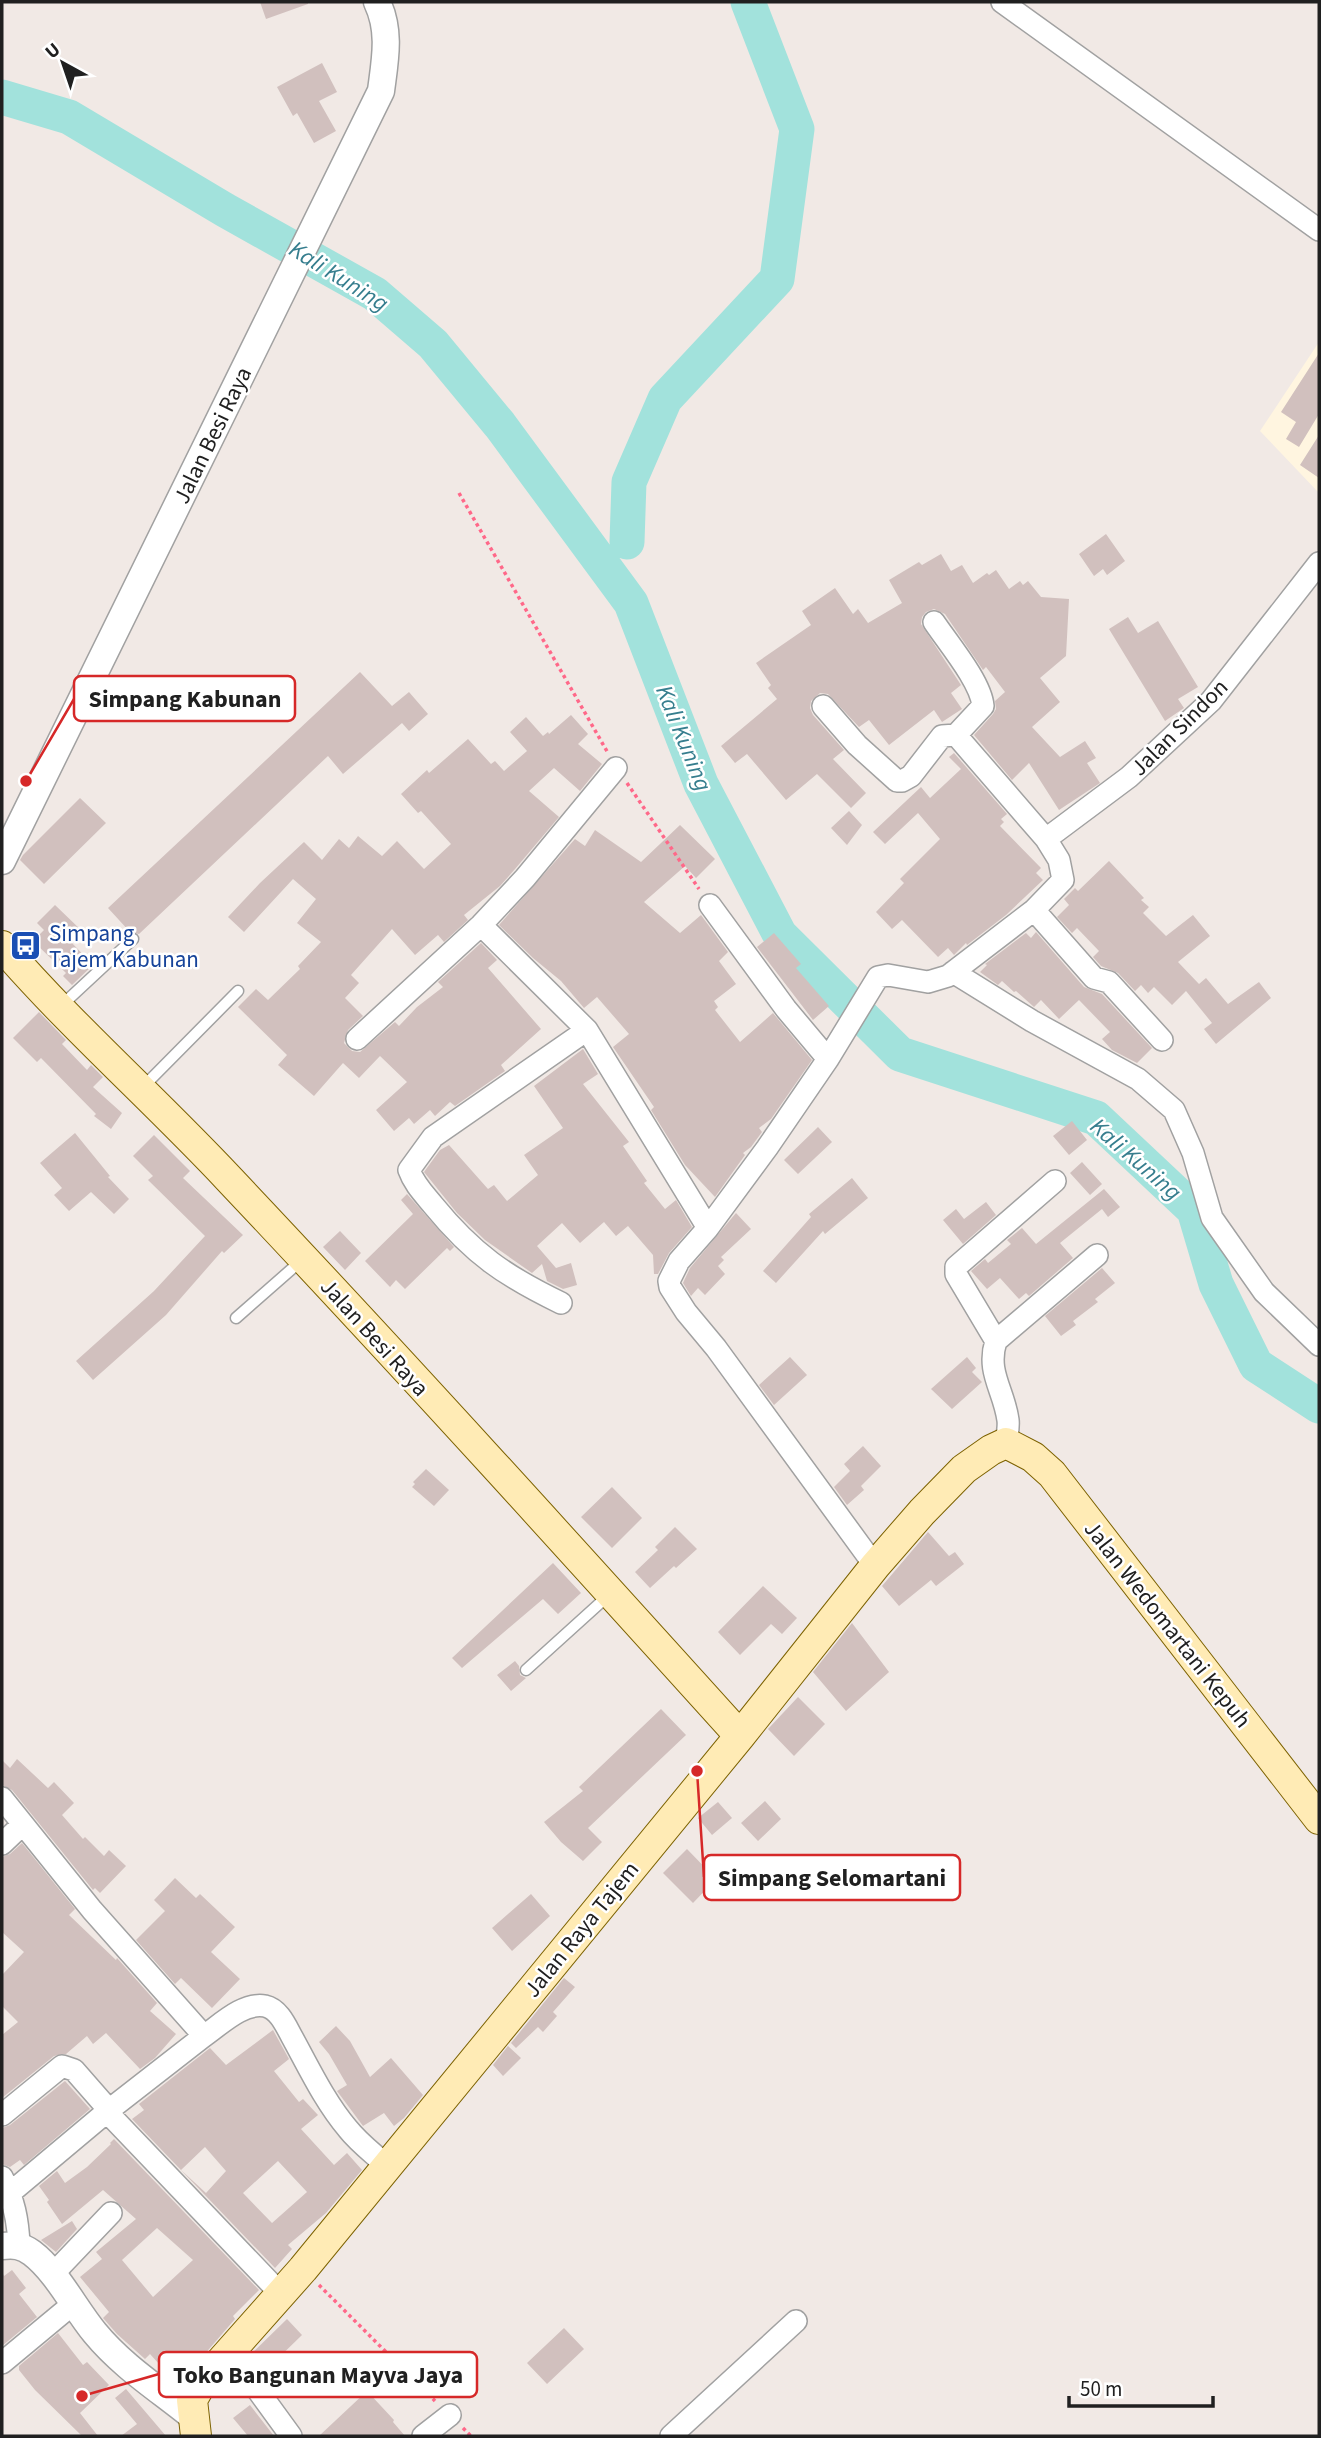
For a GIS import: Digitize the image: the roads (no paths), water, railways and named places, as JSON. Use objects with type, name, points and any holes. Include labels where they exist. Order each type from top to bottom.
[{"type":"main road","name":"Jalan Besi Raya","points":[[2,946],[58,1007],[304,1258],[740,1736]]},
{"type":"main road","name":"Jalan Raya Tajem","points":[[195,2415],[230,2352],[303,2269],[740,1736],[875,1566],[964,1469],[990,1450],[1006,1443]]},
{"type":"main road","name":"Jalan Wedomartani Kepuh","points":[[1006,1443],[1033,1457],[1052,1474],[1319,1819]]},
{"type":"street","name":"Jalan Besi Raya","points":[[2,861],[324,202],[381,91],[387,49],[383,15],[377,2]]},
{"type":"street","points":[[1002,2],[1319,230]]},
{"type":"street","name":"Jalan Sindon","points":[[1046,839],[1129,777],[1211,701],[1319,563]]},
{"type":"street","points":[[822,706],[858,745],[897,781],[902,782],[911,776],[942,736],[956,735],[981,710],[982,698],[934,622]]},
{"type":"street","points":[[875,1566],[670,1287],[671,1274],[767,1148],[833,1051],[878,977],[888,975],[928,982],[948,976],[1034,910],[1063,880],[1059,860],[1046,839],[956,735]]},
{"type":"street","points":[[357,1039],[481,925],[525,878],[616,768]]},
{"type":"street","points":[[710,905],[786,1009],[833,1051]]},
{"type":"street","points":[[1034,910],[1094,978],[1110,982],[1161,1040]]},
{"type":"street","points":[[481,925],[587,1030],[708,1228]]},
{"type":"street","points":[[953,972],[1032,1021],[1138,1079],[1174,1111],[1193,1153],[1212,1218],[1264,1292],[1319,1345]]},
{"type":"street","points":[[561,1303],[514,1279],[485,1260],[447,1222],[415,1183],[409,1170],[433,1137],[587,1030]]},
{"type":"street","points":[[996,1341],[956,1274],[956,1267],[1055,1181]]},
{"type":"street","points":[[1006,1443],[1008,1421],[991,1356],[996,1341],[1097,1255]]},
{"type":"street","points":[[2,1798],[92,1910],[204,2036]]},
{"type":"street","points":[[2,1844],[23,1824]]},
{"type":"street","points":[[195,2415],[118,2358],[32,2253],[10,2246],[18,2219],[6,2185],[108,2111],[204,2036],[236,2013],[252,2006],[265,2006],[274,2010],[326,2099],[348,2130],[387,2166]]},
{"type":"street","points":[[2,2115],[62,2066],[74,2070],[108,2111],[281,2294]]},
{"type":"street","points":[[52,2275],[111,2213]]},
{"type":"street","points":[[2,2363],[74,2304]]},
{"type":"street","points":[[671,2436],[796,2321]]},
{"type":"street","points":[[230,2352],[291,2436]]},
{"type":"street","points":[[423,2436],[450,2415]]},
{"type":"lane","points":[[58,1007],[133,939]]},
{"type":"lane","points":[[140,1090],[238,991]]},
{"type":"lane","points":[[236,1318],[304,1258]]},
{"type":"lane","points":[[526,1670],[610,1594]]},
{"type":"waterway","points":[[627,542],[629,482],[665,399],[777,279],[797,129],[748,2]]},
{"type":"waterway","name":"Kali Kuning","points":[[2,97],[69,117],[225,210],[375,294],[433,344],[500,425],[631,603],[701,784],[780,935],[900,1054],[1096,1118],[1194,1210],[1216,1284],[1256,1365],[1319,1406]]},
{"type":"place","name":"Simpang Kabunan","points":[[26,781]]},
{"type":"place","name":"Simpang Tajem Kabunan","points":[[26,946]]},
{"type":"place","name":"Simpang Selomartani","points":[[697,1771]]},
{"type":"place","name":"Toko Bangunan Mayva Jaya","points":[[82,2396]]}]
